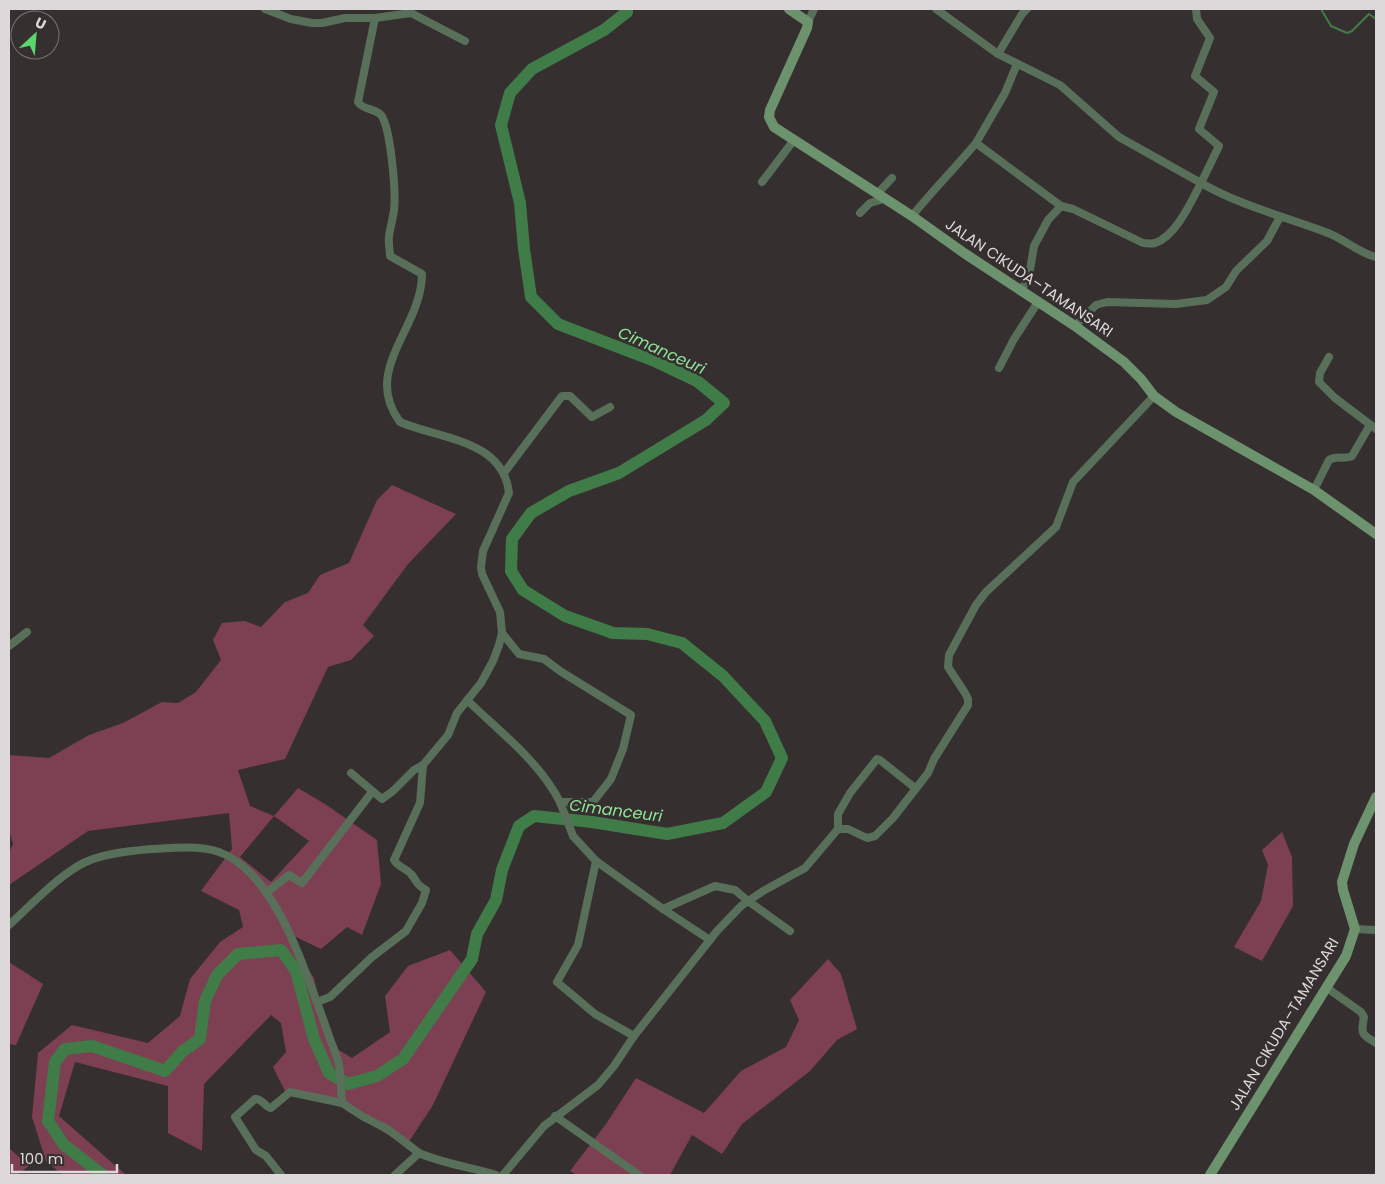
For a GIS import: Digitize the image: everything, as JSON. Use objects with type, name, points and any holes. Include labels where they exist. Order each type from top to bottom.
[{"type":"street","points":[[265,9],[291,19],[312,23],[345,18],[375,18],[411,11],[465,42]]},
{"type":"street","points":[[789,9],[808,22],[814,9]]},
{"type":"street","points":[[936,9],[998,54],[1060,86],[1119,137],[1201,184],[1216,192],[1329,234],[1376,258]]},
{"type":"street","points":[[998,54],[1027,9]]},
{"type":"street","points":[[976,143],[1061,206],[1073,209],[1143,244],[1154,243],[1171,232],[1183,215],[1201,184],[1219,146],[1199,128],[1214,92],[1195,76],[1210,38],[1197,19],[1196,9]]},
{"type":"street","points":[[351,773],[382,799],[423,764],[448,735],[457,712],[481,683],[493,661],[502,633],[500,612],[482,574],[481,567],[487,541],[509,493],[504,473],[492,459],[472,445],[400,422],[395,416],[387,393],[385,384],[388,367],[415,311],[422,288],[422,274],[390,256],[389,237],[395,195],[390,150],[381,116],[358,102],[375,18]]},
{"type":"street","name":"JALAN CIKUDA–TAMANSARI","points":[[808,22],[770,110],[769,117],[774,127],[912,216],[1075,326],[1124,362],[1154,396],[1176,412],[1314,490],[1376,534]]},
{"type":"street","points":[[912,216],[976,143],[1005,93],[1017,64]]},
{"type":"street","points":[[762,182],[794,140]]},
{"type":"street","points":[[860,213],[881,196],[892,178]]},
{"type":"street","points":[[1021,291],[1029,276],[1034,246],[1048,220],[1061,206]]},
{"type":"street","points":[[1075,326],[1096,305],[1107,302],[1176,304],[1207,300],[1226,287],[1236,271],[1267,241],[1280,217]]},
{"type":"street","points":[[998,368],[1038,302]]},
{"type":"street","points":[[1314,490],[1329,460],[1334,457],[1349,458],[1352,456],[1373,427],[1335,398],[1319,382],[1320,373],[1329,356]]},
{"type":"street","points":[[504,473],[562,396],[570,396],[592,417],[610,407]]},
{"type":"street","points":[[838,830],[848,829],[867,838],[874,836],[893,818],[928,773],[934,759],[968,705],[965,693],[948,667],[949,656],[976,605],[986,592],[1056,527],[1073,482],[1154,396]]},
{"type":"street","points":[[9,646],[27,632]]},
{"type":"street","points":[[467,700],[515,743],[552,787],[560,802],[593,802],[612,779],[623,749],[631,715],[544,659],[519,654],[502,633]]},
{"type":"street","points":[[502,1175],[544,1126],[598,1084],[614,1066],[634,1036],[717,931],[748,901],[805,868],[838,830],[838,814],[850,793],[877,759],[915,788]]},
{"type":"street","points":[[317,1002],[330,997],[372,957],[406,931],[422,903],[426,890],[417,885],[412,874],[398,866],[394,860],[420,802],[423,764]]},
{"type":"street","points":[[266,893],[289,875],[302,882],[372,792]]},
{"type":"street","name":"JALAN CIKUDA–TAMANSARI","points":[[1210,1175],[1346,956],[1355,929],[1342,882],[1354,844],[1376,797]]},
{"type":"street","points":[[560,802],[573,836],[596,861],[710,940]]},
{"type":"street","points":[[9,925],[67,873],[79,865],[94,859],[138,850],[176,847],[219,852],[245,869],[266,893],[293,938],[339,1064],[342,1103]]},
{"type":"street","points":[[596,861],[578,945],[556,982],[595,1014],[634,1036]]},
{"type":"street","points":[[663,909],[716,886],[735,890],[790,931]]},
{"type":"street","points":[[1355,929],[1376,930]]},
{"type":"street","points":[[1327,988],[1361,1012],[1364,1016],[1362,1031],[1364,1036],[1376,1043]]},
{"type":"street","points":[[281,1175],[266,1156],[256,1150],[234,1117],[255,1099],[259,1099],[271,1108],[290,1092],[342,1103],[389,1130],[420,1154],[496,1175]]},
{"type":"street","points":[[555,1116],[639,1175]]},
{"type":"street","points":[[396,1175],[420,1154]]},
{"type":"shaded area","points":[[392,485],[456,514],[408,564],[363,625],[374,636],[351,660],[328,667],[285,759],[238,770],[250,806],[274,816],[298,788],[377,840],[381,884],[362,935],[347,927],[321,949],[294,936],[290,943],[314,978],[329,1044],[352,1058],[390,1032],[385,996],[408,966],[450,950],[486,992],[433,1105],[406,1146],[338,1104],[287,1095],[273,1067],[286,1052],[281,1023],[271,1015],[204,1084],[202,1151],[168,1133],[168,1086],[75,1062],[59,1116],[126,1175],[63,1175],[46,1161],[32,1117],[38,1053],[72,1025],[148,1043],[180,1016],[190,979],[220,942],[243,927],[239,910],[201,891],[232,849],[229,813],[88,831],[9,885],[9,852],[13,844],[9,830],[9,755],[49,758],[89,735],[123,723],[162,702],[178,703],[196,692],[221,660],[213,640],[222,623],[245,621],[261,627],[285,602],[308,593],[320,575],[349,563],[377,500]],"holes":[[[274,816],[309,841],[271,882],[240,857]]]},
{"type":"shaded area","points":[[1282,832],[1292,857],[1293,906],[1262,961],[1234,947],[1261,901],[1268,865],[1262,850]]},
{"type":"shaded area","points":[[828,959],[841,974],[857,1029],[837,1040],[810,1071],[742,1124],[722,1154],[692,1135],[670,1175],[577,1175],[570,1171],[606,1124],[636,1078],[704,1113],[741,1071],[786,1047],[799,1020],[790,1000]]},
{"type":"shaded area","points":[[9,962],[43,984],[16,1045],[9,1044]]},
{"type":"shaded area","points":[[9,1148],[29,1166],[17,1175],[9,1175]]},
{"type":"waterway","name":"Cimanceuri","points":[[103,1175],[64,1145],[48,1121],[55,1062],[65,1049],[92,1046],[165,1071],[183,1051],[200,1039],[205,1001],[217,975],[238,954],[281,950],[296,971],[314,1039],[329,1073],[348,1084],[377,1076],[403,1059],[472,959],[477,934],[496,900],[502,870],[519,826],[534,816],[592,822],[667,834],[723,823],[766,792],[782,758],[765,721],[723,676],[682,643],[647,634],[613,633],[565,616],[523,590],[511,571],[512,539],[531,513],[569,491],[619,473],[706,420],[724,403],[697,381],[657,362],[558,324],[531,297],[520,203],[501,125],[510,93],[532,69],[604,30],[627,12],[627,9]]},
{"type":"waterway","points":[[1321,9],[1331,26],[1347,33],[1352,31],[1369,14],[1376,19]]}]
